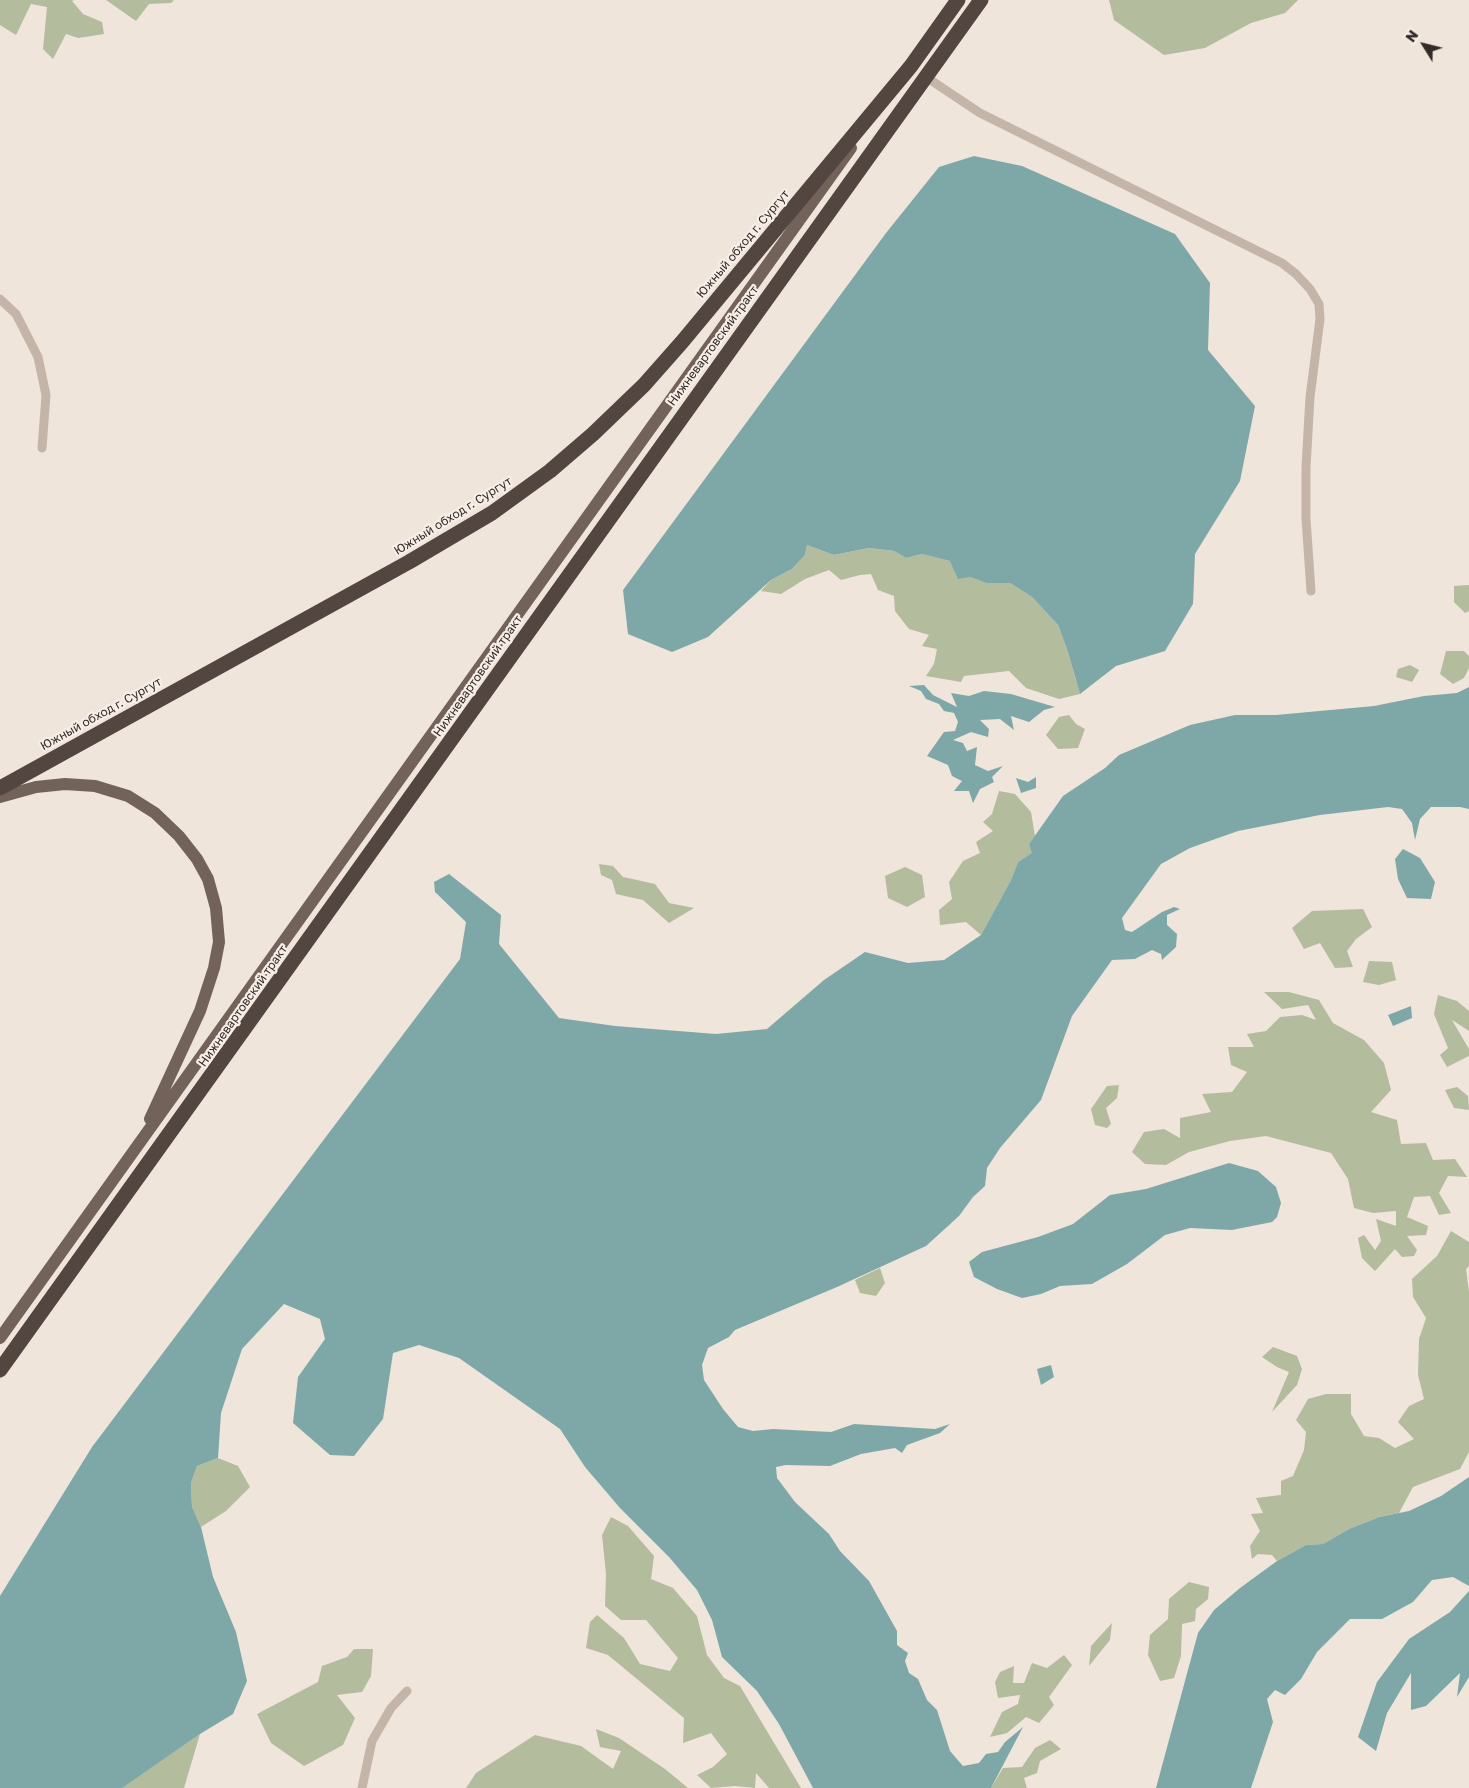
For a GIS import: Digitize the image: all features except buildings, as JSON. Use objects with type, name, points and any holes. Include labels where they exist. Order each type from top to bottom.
[{"type":"highway","name":"Нижневартовский тракт","points":[[911,66],[958,0]]},
{"type":"highway","name":"Нижневартовский тракт","points":[[0,1370],[982,0]]},
{"type":"highway","name":"Южный обход г. Сургут","points":[[0,788],[409,562],[492,513],[550,471],[593,434],[650,378],[911,66]]},
{"type":"main road","name":"Нижневартовский тракт","points":[[0,1338],[531,594],[911,66]]},
{"type":"main road","points":[[0,797],[36,787],[65,784],[95,786],[128,796],[155,813],[179,836],[197,860],[208,879],[216,908],[219,942],[214,968],[200,1011],[157,1108],[111,1185]]},
{"type":"lane","points":[[926,77],[980,113],[1282,263],[1310,289],[1319,304],[1320,318],[1310,397],[1306,467],[1306,519],[1311,591]]},
{"type":"lane","points":[[0,298],[16,314],[38,356],[46,395],[42,448]]},
{"type":"lane","points":[[362,1788],[372,1740],[390,1708],[407,1691]]},
{"type":"green space","points":[[0,0],[74,0],[72,1],[83,14],[102,22],[104,34],[78,38],[66,34],[53,59],[43,49],[47,7],[31,4],[16,35],[0,25]]},
{"type":"green space","points":[[106,0],[174,0],[171,3],[149,4],[136,21]]},
{"type":"green space","points":[[1109,0],[1298,0],[1285,13],[1251,23],[1205,48],[1164,55],[1114,20]]},
{"type":"green space","points":[[807,545],[834,555],[869,548],[894,551],[906,558],[922,554],[950,561],[970,577],[986,583],[1010,583],[1032,597],[1058,625],[1080,694],[1059,699],[1026,688],[1009,671],[964,676],[961,682],[926,676],[934,664],[937,649],[922,646],[929,635],[909,629],[895,611],[894,596],[878,590],[871,574],[841,580],[829,570],[805,579],[781,594],[761,591],[771,580],[792,569],[805,555]]},
{"type":"green space","points":[[1469,585],[1469,611],[1465,613],[1454,602],[1454,586]]},
{"type":"green space","points":[[1446,651],[1464,651],[1469,656],[1469,668],[1464,678],[1453,684],[1440,674]]},
{"type":"green space","points":[[1410,665],[1419,670],[1412,682],[1396,677],[1398,669]]},
{"type":"green space","points":[[1069,715],[1076,724],[1085,729],[1078,748],[1058,749],[1046,735],[1059,717]]},
{"type":"green space","points":[[999,791],[1015,794],[1031,812],[1035,836],[1029,844],[1033,853],[1018,862],[1011,880],[981,935],[966,922],[940,925],[939,910],[952,899],[949,882],[963,861],[980,853],[976,842],[993,831],[983,822],[992,814]]},
{"type":"green space","points":[[599,864],[613,866],[623,877],[655,884],[669,903],[694,908],[669,923],[643,900],[616,894],[612,880],[601,875]]},
{"type":"green space","points":[[905,867],[922,875],[925,897],[907,907],[888,898],[885,876]]},
{"type":"green space","points":[[1363,909],[1372,927],[1356,939],[1347,951],[1353,967],[1335,968],[1320,943],[1304,949],[1292,928],[1312,911]]},
{"type":"green space","points":[[1369,961],[1392,962],[1396,980],[1379,985],[1363,982]]},
{"type":"green space","points":[[1264,992],[1289,992],[1319,1000],[1333,1023],[1364,1040],[1384,1063],[1391,1090],[1371,1112],[1397,1120],[1401,1144],[1426,1143],[1433,1160],[1455,1159],[1467,1177],[1448,1176],[1439,1193],[1451,1213],[1439,1215],[1430,1196],[1414,1197],[1407,1217],[1428,1226],[1426,1235],[1407,1236],[1417,1250],[1414,1256],[1402,1257],[1395,1249],[1375,1271],[1362,1258],[1358,1238],[1364,1235],[1375,1250],[1381,1241],[1376,1219],[1396,1226],[1396,1211],[1373,1213],[1354,1208],[1348,1179],[1331,1153],[1266,1136],[1230,1141],[1189,1152],[1166,1165],[1145,1164],[1132,1152],[1144,1132],[1164,1129],[1180,1138],[1180,1118],[1211,1112],[1202,1094],[1232,1092],[1247,1072],[1231,1065],[1228,1047],[1254,1047],[1247,1034],[1266,1031],[1280,1017],[1302,1015],[1316,1020],[1308,1005],[1282,1009]]},
{"type":"green space","points":[[1438,995],[1457,1001],[1469,1011],[1469,1031],[1452,1020],[1469,1049],[1469,1056],[1447,1067],[1440,1055],[1448,1048],[1434,1014]]},
{"type":"green space","points":[[1119,1085],[1117,1098],[1106,1108],[1111,1124],[1107,1128],[1095,1125],[1091,1109],[1107,1086]]},
{"type":"green space","points":[[1457,1087],[1468,1096],[1469,1110],[1454,1108],[1445,1090]]},
{"type":"green space","points":[[1451,1231],[1469,1242],[1469,1266],[1466,1269],[1469,1292],[1469,1452],[1460,1469],[1413,1487],[1399,1513],[1379,1517],[1349,1529],[1323,1544],[1306,1545],[1277,1561],[1272,1555],[1258,1554],[1252,1559],[1250,1546],[1260,1531],[1251,1514],[1263,1513],[1256,1498],[1281,1495],[1281,1481],[1293,1476],[1304,1450],[1306,1432],[1296,1420],[1308,1399],[1326,1394],[1351,1394],[1351,1414],[1364,1436],[1379,1438],[1395,1448],[1414,1439],[1398,1422],[1409,1406],[1424,1399],[1418,1375],[1419,1339],[1426,1318],[1413,1297],[1412,1279],[1437,1256]]},
{"type":"green space","points":[[880,1268],[885,1283],[876,1296],[860,1293],[855,1280]]},
{"type":"green space","points":[[1273,1347],[1297,1356],[1302,1369],[1297,1385],[1272,1412],[1289,1372],[1262,1357]]},
{"type":"green space","points":[[218,1458],[238,1466],[250,1487],[226,1511],[201,1527],[192,1507],[191,1483],[197,1466]]},
{"type":"green space","points":[[611,1517],[628,1526],[654,1556],[651,1579],[673,1588],[697,1616],[707,1655],[724,1678],[740,1686],[801,1788],[769,1788],[756,1773],[755,1788],[735,1786],[711,1788],[697,1775],[713,1767],[727,1754],[711,1733],[683,1743],[684,1718],[608,1655],[586,1648],[590,1622],[597,1615],[624,1638],[640,1664],[670,1671],[678,1658],[646,1620],[621,1620],[605,1606],[606,1574],[602,1535]]},
{"type":"green space","points":[[1189,1582],[1209,1587],[1208,1599],[1196,1609],[1195,1621],[1182,1624],[1181,1656],[1174,1678],[1160,1681],[1148,1655],[1150,1635],[1168,1619],[1169,1599]]},
{"type":"green space","points":[[1112,1623],[1110,1640],[1089,1666],[1091,1646]]},
{"type":"green space","points":[[354,1649],[373,1649],[371,1676],[362,1692],[337,1695],[355,1718],[343,1745],[304,1766],[271,1743],[257,1714],[318,1682],[322,1666],[347,1657]]},
{"type":"green space","points":[[1064,1655],[1072,1665],[1049,1697],[1054,1705],[1039,1723],[1026,1717],[1007,1733],[990,1737],[1002,1712],[1018,1704],[1020,1695],[998,1698],[995,1682],[1000,1672],[1014,1666],[1013,1683],[1024,1683],[1032,1663],[1047,1668]]},
{"type":"green space","points":[[596,1729],[619,1738],[665,1769],[688,1788],[466,1788],[476,1773],[535,1735],[581,1746],[613,1769],[621,1751],[600,1747]]},
{"type":"green space","points":[[200,1734],[184,1788],[122,1788],[124,1786]]},
{"type":"green space","points":[[1050,1740],[1061,1749],[1040,1761],[1037,1773],[1024,1778],[1027,1788],[991,1788],[1003,1768],[1022,1767],[1035,1748]]},
{"type":"water","points":[[974,156],[1022,166],[1175,234],[1210,283],[1208,350],[1255,406],[1240,481],[1195,554],[1193,604],[1165,651],[1116,666],[1080,694],[1058,625],[1032,597],[1010,583],[986,583],[970,577],[958,579],[950,561],[922,554],[906,558],[894,551],[869,548],[834,555],[807,545],[805,555],[792,569],[771,580],[708,637],[672,652],[628,634],[623,590],[886,233],[939,167]]},
{"type":"water","points":[[924,685],[933,695],[957,707],[951,693],[969,696],[984,691],[1011,694],[1055,707],[1044,710],[1029,722],[1011,716],[1014,730],[1000,719],[980,720],[989,729],[988,737],[971,732],[953,740],[963,743],[967,751],[977,747],[975,765],[988,771],[1003,766],[992,777],[994,782],[980,789],[973,803],[969,791],[954,791],[962,781],[952,776],[948,765],[927,756],[944,732],[955,731],[958,722],[954,713],[944,711],[939,704],[926,699],[921,691],[909,686]]},
{"type":"water","points":[[1469,687],[1469,809],[1460,807],[1431,807],[1420,819],[1415,840],[1412,823],[1402,809],[1388,807],[1320,815],[1238,831],[1190,848],[1161,864],[1122,918],[1125,930],[1132,932],[1162,912],[1174,907],[1180,909],[1167,915],[1167,925],[1177,934],[1176,947],[1162,960],[1161,954],[1152,950],[1135,959],[1112,960],[1072,1016],[1041,1100],[1000,1148],[987,1168],[985,1186],[973,1197],[959,1216],[926,1246],[837,1287],[735,1330],[729,1337],[708,1348],[702,1365],[704,1380],[723,1409],[738,1427],[753,1431],[773,1429],[831,1432],[854,1424],[935,1429],[950,1424],[940,1433],[907,1445],[902,1453],[895,1448],[861,1454],[830,1466],[786,1465],[776,1467],[777,1478],[795,1502],[829,1534],[840,1551],[869,1581],[897,1631],[897,1645],[908,1653],[905,1661],[909,1673],[918,1679],[927,1700],[937,1710],[950,1751],[963,1766],[979,1763],[986,1754],[998,1752],[1005,1742],[1023,1727],[991,1788],[813,1788],[779,1724],[757,1691],[722,1657],[712,1620],[697,1590],[669,1557],[620,1508],[585,1467],[560,1429],[459,1358],[419,1345],[393,1353],[383,1419],[354,1456],[330,1455],[293,1423],[298,1377],[325,1339],[320,1319],[284,1304],[242,1349],[221,1413],[218,1458],[197,1466],[191,1483],[192,1507],[201,1527],[213,1577],[236,1632],[247,1681],[233,1714],[200,1734],[122,1788],[0,1788],[0,1596],[92,1447],[460,959],[466,922],[435,892],[434,882],[449,874],[501,915],[499,944],[559,1018],[615,1026],[716,1034],[767,1029],[824,980],[865,952],[908,963],[944,960],[981,935],[1011,880],[1018,862],[1032,853],[1029,844],[1063,796],[1105,768],[1119,755],[1190,725],[1235,715],[1276,715],[1374,706],[1424,696],[1457,693]]},
{"type":"water","points":[[1036,777],[1036,788],[1021,793],[1016,778],[1028,782]]},
{"type":"water","points":[[1403,849],[1420,858],[1435,882],[1431,899],[1407,898],[1398,879],[1395,859]]},
{"type":"water","points":[[1411,1006],[1412,1018],[1393,1026],[1388,1015]]},
{"type":"water","points":[[1229,1163],[1258,1171],[1276,1187],[1281,1203],[1277,1217],[1272,1222],[1232,1230],[1190,1228],[1165,1235],[1127,1264],[1092,1284],[1060,1286],[1041,1294],[1022,1298],[997,1289],[974,1277],[969,1262],[982,1252],[1038,1237],[1073,1224],[1110,1195],[1146,1189]]},
{"type":"water","points":[[1051,1365],[1054,1377],[1041,1385],[1037,1369]]},
{"type":"water","points":[[1469,1477],[1469,1586],[1453,1577],[1432,1580],[1413,1602],[1382,1619],[1350,1619],[1317,1652],[1301,1679],[1285,1695],[1275,1690],[1267,1699],[1273,1722],[1251,1788],[1156,1788],[1198,1633],[1214,1610],[1277,1561],[1306,1545],[1323,1544],[1349,1529],[1379,1517],[1409,1511],[1441,1496]]},
{"type":"water","points":[[1469,1591],[1469,1677],[1457,1697],[1460,1673],[1426,1706],[1411,1710],[1411,1673],[1387,1713],[1376,1751],[1358,1737],[1377,1682],[1409,1639],[1450,1612]]}]
